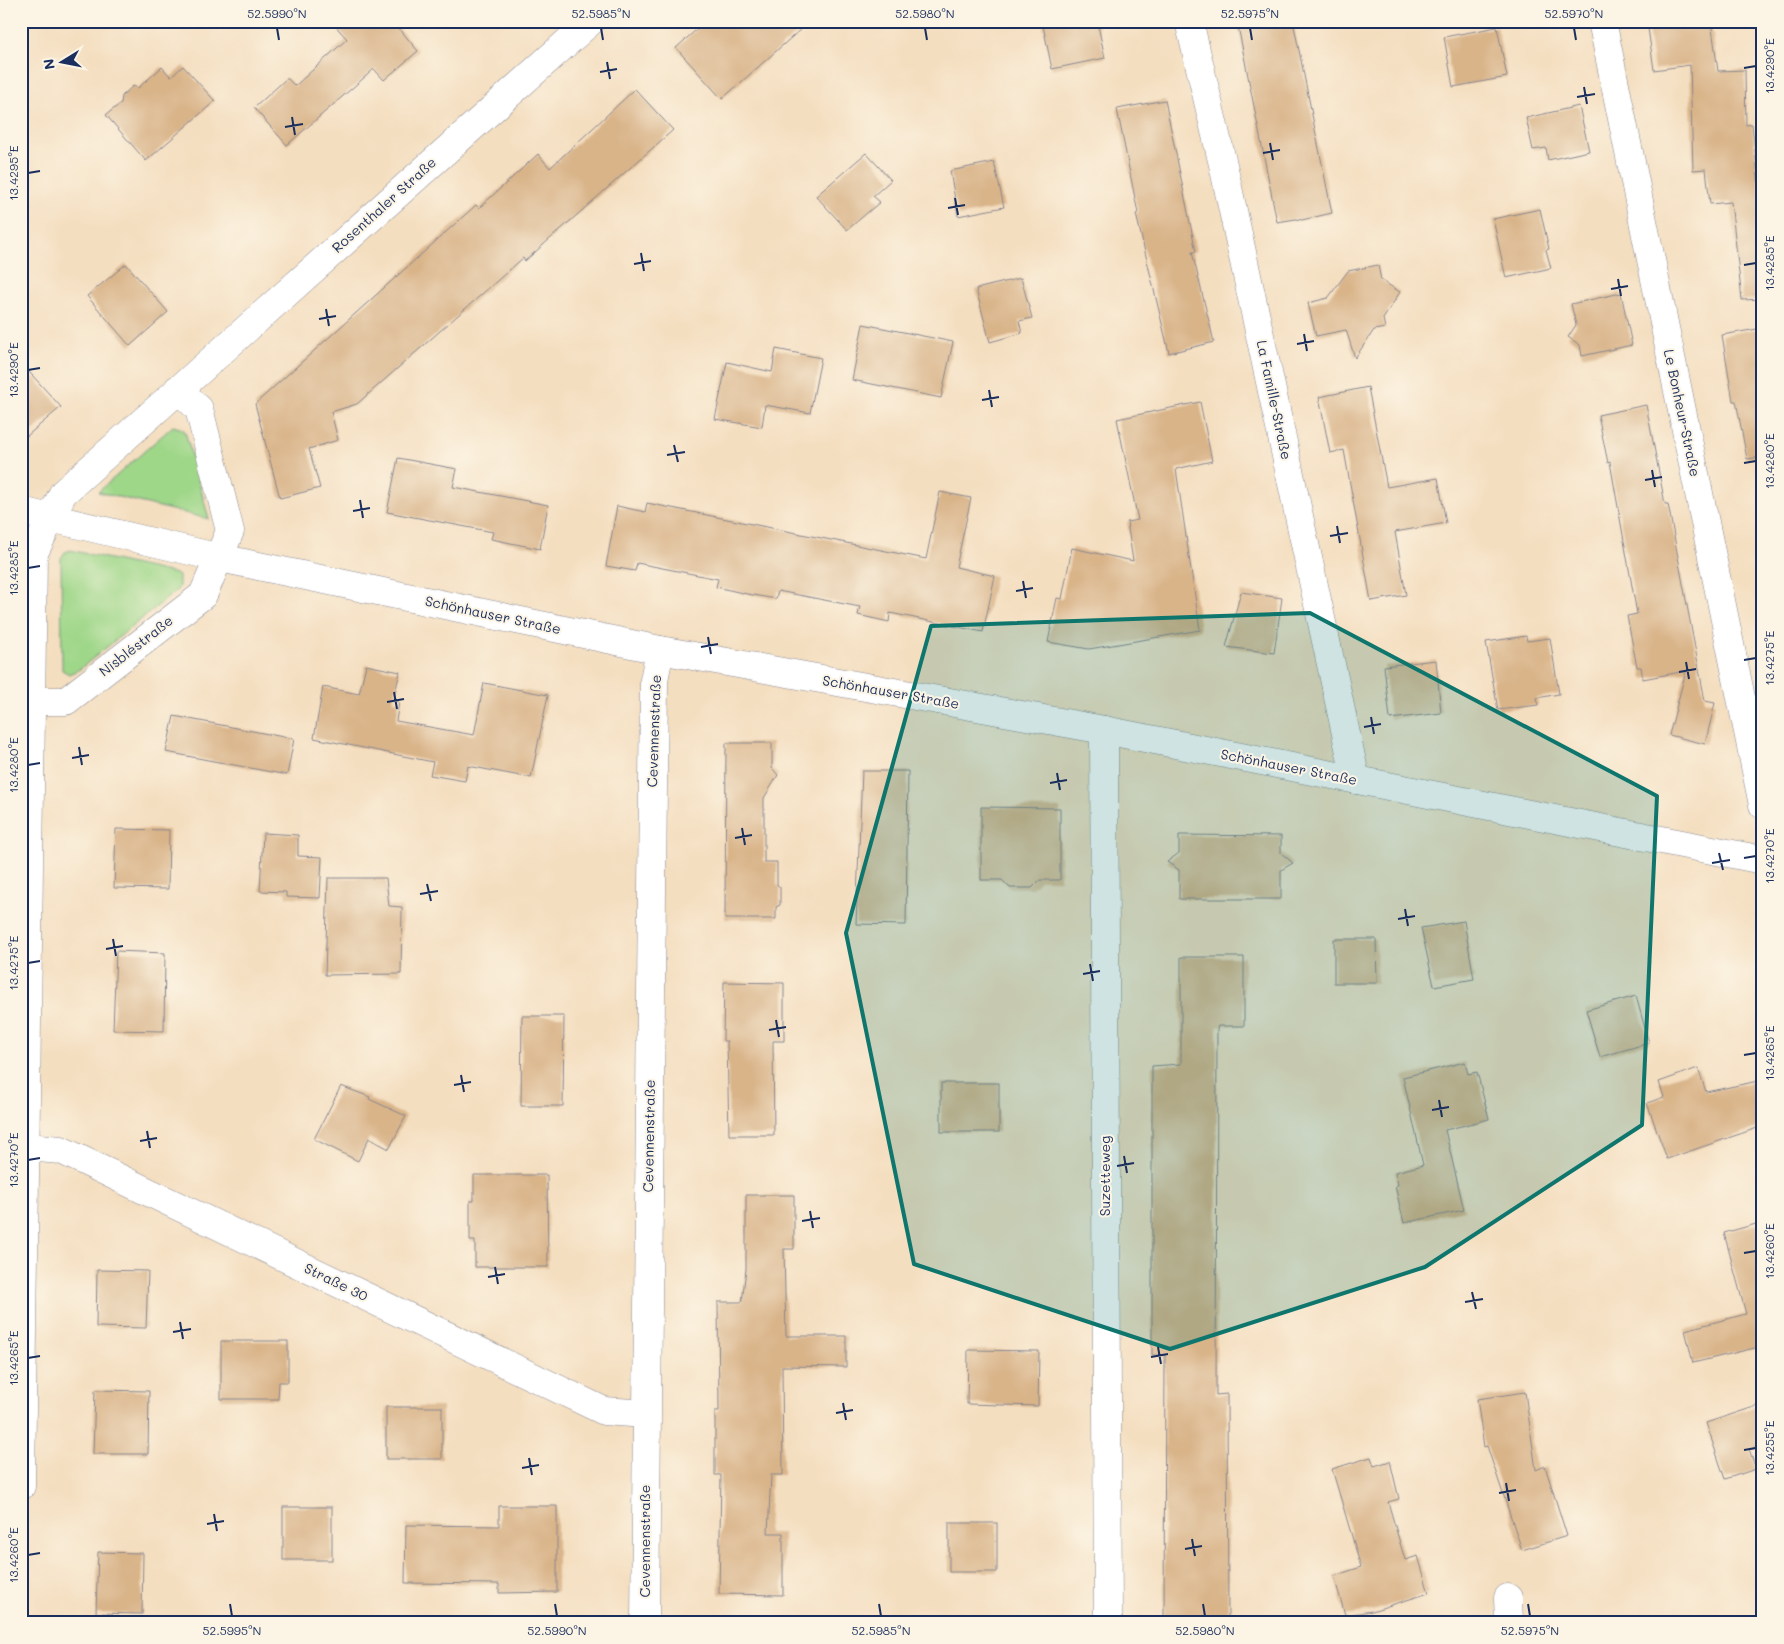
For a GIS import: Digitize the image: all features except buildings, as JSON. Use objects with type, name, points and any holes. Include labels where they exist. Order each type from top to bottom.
[{"type":"street","name":"Rosenthaler Straße","points":[[48,519],[63,493],[590,21]]},
{"type":"street","name":"La Famille-Straße","points":[[1189,21],[1224,169],[1356,780]]},
{"type":"street","name":"Le Bonheur-Straße","points":[[1602,21],[1763,805]]},
{"type":"street","points":[[178,389],[199,409],[230,531],[220,558]]},
{"type":"street","name":"Schönhauser Straße","points":[[21,511],[48,519],[220,558],[660,650],[1104,730],[1763,860]]},
{"type":"street","points":[[21,1486],[27,1148],[33,555],[48,519]]},
{"type":"street","name":"Nisbléstraße","points":[[31,701],[66,701],[203,595],[220,558]]},
{"type":"street","name":"Cevennenstraße","points":[[645,1623],[654,680],[660,650]]},
{"type":"street","name":"Suzetteweg","points":[[1104,730],[1108,1623]]},
{"type":"street","name":"Straße 30","points":[[27,1148],[61,1150],[604,1411],[646,1414]]},
{"type":"highlighted area","points":[[1310,613],[1657,796],[1642,1125],[1425,1267],[1170,1349],[914,1264],[846,933],[931,626]]},
{"type":"green space","points":[[173,426],[183,429],[186,435],[209,519],[98,492]]},
{"type":"green space","points":[[70,550],[173,573],[179,576],[179,587],[80,669],[69,674],[62,670],[61,558],[65,552]]}]
